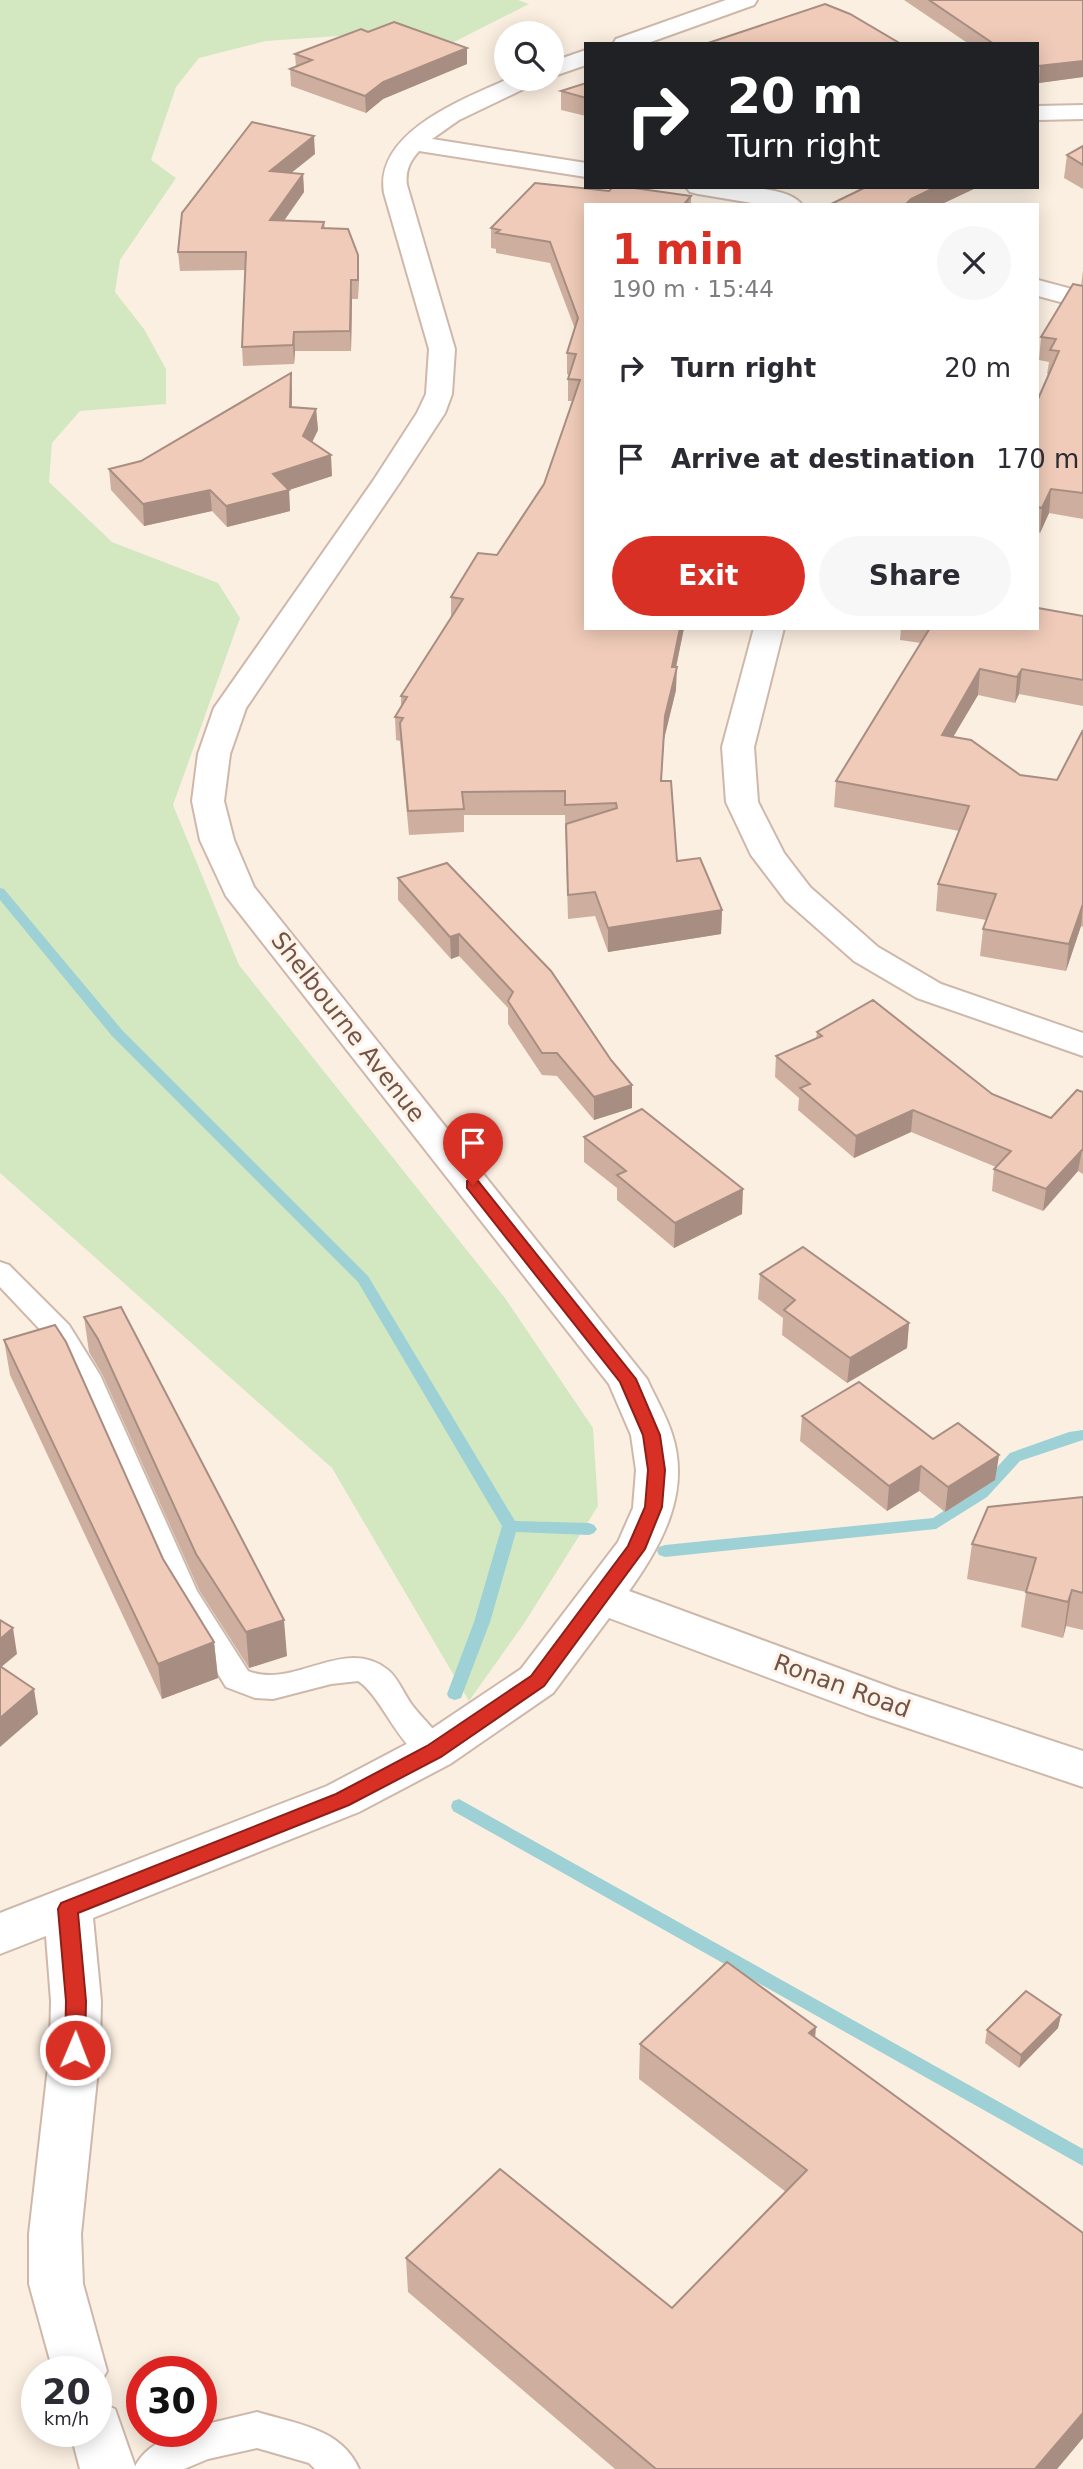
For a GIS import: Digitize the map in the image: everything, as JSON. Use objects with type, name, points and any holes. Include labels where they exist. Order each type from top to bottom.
[{"type":"street","points":[[630,42],[746,0]]},
{"type":"street","points":[[564,65],[584,58]]},
{"type":"street","name":"Shelbourne Avenue","points":[[0,1934],[343,1800],[434,1751],[537,1681],[602,1598],[636,1549],[653,1507],[657,1470],[652,1435],[627,1379],[238,889],[217,840],[208,801],[214,754],[230,708],[386,482],[431,413],[439,394],[442,349],[396,193],[394,174],[413,144],[447,117],[501,91]]},
{"type":"street","points":[[1039,113],[1083,112]]},
{"type":"street","points":[[413,144],[584,170]]},
{"type":"street","points":[[709,189],[781,202],[797,189]]},
{"type":"street","points":[[1039,288],[1083,300]]},
{"type":"street","points":[[768,630],[738,747],[742,802],[768,855],[799,894],[866,954],[929,990],[1083,1045]]},
{"type":"street","name":"Ronan Road","points":[[602,1598],[882,1702],[1083,1769]]},
{"type":"street","points":[[68,1909],[76,2001],[75,2050],[55,2234],[56,2284],[76,2356]]},
{"type":"street","points":[[102,2447],[108,2469]]},
{"type":"lane","points":[[0,1271],[59,1332],[86,1375],[184,1594],[237,1679],[248,1687],[279,1689],[345,1669],[362,1669],[377,1677],[401,1714],[434,1751]]},
{"type":"lane","points":[[153,2469],[162,2460],[207,2442],[257,2430],[321,2449],[340,2469]]},
{"type":"green space","points":[[0,0],[518,0],[529,4],[452,43],[354,35],[266,41],[199,58],[176,87],[151,160],[176,178],[120,260],[115,292],[144,329],[166,369],[166,404],[80,411],[52,443],[49,482],[112,542],[218,583],[240,618],[173,805],[239,965],[505,1298],[593,1428],[598,1506],[525,1622],[469,1701],[332,1468],[0,1173]]},
{"type":"building","points":[[929,0],[1083,0],[1083,61],[1039,66],[1039,42],[991,42]]},
{"type":"building","points":[[825,4],[850,14],[898,42],[711,42]]},
{"type":"building","points":[[394,22],[467,48],[383,82],[365,96],[290,69],[312,60],[295,54],[361,29],[368,32]]},
{"type":"building","points":[[584,84],[584,97],[561,91]]},
{"type":"building","points":[[252,122],[314,136],[270,171],[303,174],[270,220],[324,222],[322,228],[348,229],[358,255],[358,280],[351,280],[350,331],[294,332],[293,345],[242,347],[246,252],[178,252],[182,213]]},
{"type":"building","points":[[1083,146],[1083,165],[1067,155]]},
{"type":"building","points":[[535,183],[609,191],[641,189],[691,196],[685,203],[584,203],[584,630],[680,630],[672,667],[677,667],[665,716],[661,781],[671,781],[677,861],[700,858],[722,910],[608,928],[595,892],[568,895],[566,824],[617,808],[616,803],[565,805],[565,791],[462,792],[464,809],[408,811],[400,723],[403,718],[395,717],[407,697],[401,696],[463,599],[451,597],[478,553],[497,555],[544,484],[580,380],[568,379],[576,354],[567,353],[578,318],[550,242],[496,233],[500,230],[491,228]]},
{"type":"building","points":[[862,189],[932,189],[907,203],[833,203]]},
{"type":"building","points":[[1073,284],[1083,286],[1083,493],[1051,489],[1042,508],[1039,507],[1039,397],[1059,351],[1050,350],[1056,339],[1041,337]]},
{"type":"building","points":[[291,373],[290,407],[316,409],[303,436],[331,455],[273,474],[289,490],[226,506],[210,490],[143,504],[109,469],[141,461]]},
{"type":"building","points":[[1039,608],[1083,616],[1083,680],[1022,669],[1017,677],[980,669],[942,735],[971,740],[1020,775],[1057,780],[1083,730],[1083,904],[1069,944],[983,929],[996,894],[938,884],[969,806],[836,781],[929,630],[1039,630]]},
{"type":"building","points":[[447,863],[551,971],[611,1060],[632,1085],[594,1097],[557,1053],[542,1053],[508,1001],[513,992],[459,934],[450,937],[398,878]]},
{"type":"building","points":[[873,1000],[992,1094],[1051,1118],[1077,1090],[1083,1092],[1083,1150],[1046,1189],[994,1169],[1011,1151],[913,1110],[856,1136],[800,1088],[810,1084],[776,1056],[822,1036],[817,1032]]},
{"type":"building","points":[[642,1109],[743,1189],[675,1223],[617,1175],[626,1171],[584,1137]]},
{"type":"building","points":[[803,1247],[909,1323],[850,1358],[784,1310],[795,1300],[760,1274]]},
{"type":"building","points":[[121,1307],[284,1620],[246,1632],[196,1554],[98,1339],[84,1317]]},
{"type":"building","points":[[55,1325],[66,1342],[163,1559],[214,1642],[158,1664],[4,1340]]},
{"type":"building","points":[[859,1382],[933,1439],[958,1423],[999,1455],[948,1487],[921,1466],[889,1486],[802,1416]]},
{"type":"building","points":[[1083,1497],[1083,1593],[1072,1590],[1068,1602],[1026,1592],[1036,1558],[972,1544],[988,1507]]},
{"type":"building","points":[[0,1620],[13,1628],[0,1639]]},
{"type":"building","points":[[0,1666],[34,1689],[0,1718]]},
{"type":"building","points":[[727,1962],[816,2027],[809,2033],[1083,2233],[1083,2413],[1035,2469],[656,2469],[406,2258],[500,2169],[672,2308],[807,2170],[640,2044]]},
{"type":"building","points":[[1026,1991],[1061,2015],[1021,2055],[987,2030]]},
{"type":"waterway","points":[[0,892],[117,1033],[363,1279],[510,1526]]},
{"type":"waterway","points":[[665,1551],[936,1523],[982,1493],[1015,1457],[1083,1435]]},
{"type":"waterway","points":[[455,1694],[482,1622],[510,1526]]},
{"type":"waterway","points":[[510,1526],[589,1529]]},
{"type":"waterway","points":[[459,1806],[1083,2158]]},
{"type":"route","points":[[75,2050],[76,2001],[68,1909],[343,1800],[434,1751],[537,1681],[602,1598],[636,1549],[653,1507],[657,1470],[652,1435],[627,1379],[473,1185]]}]
